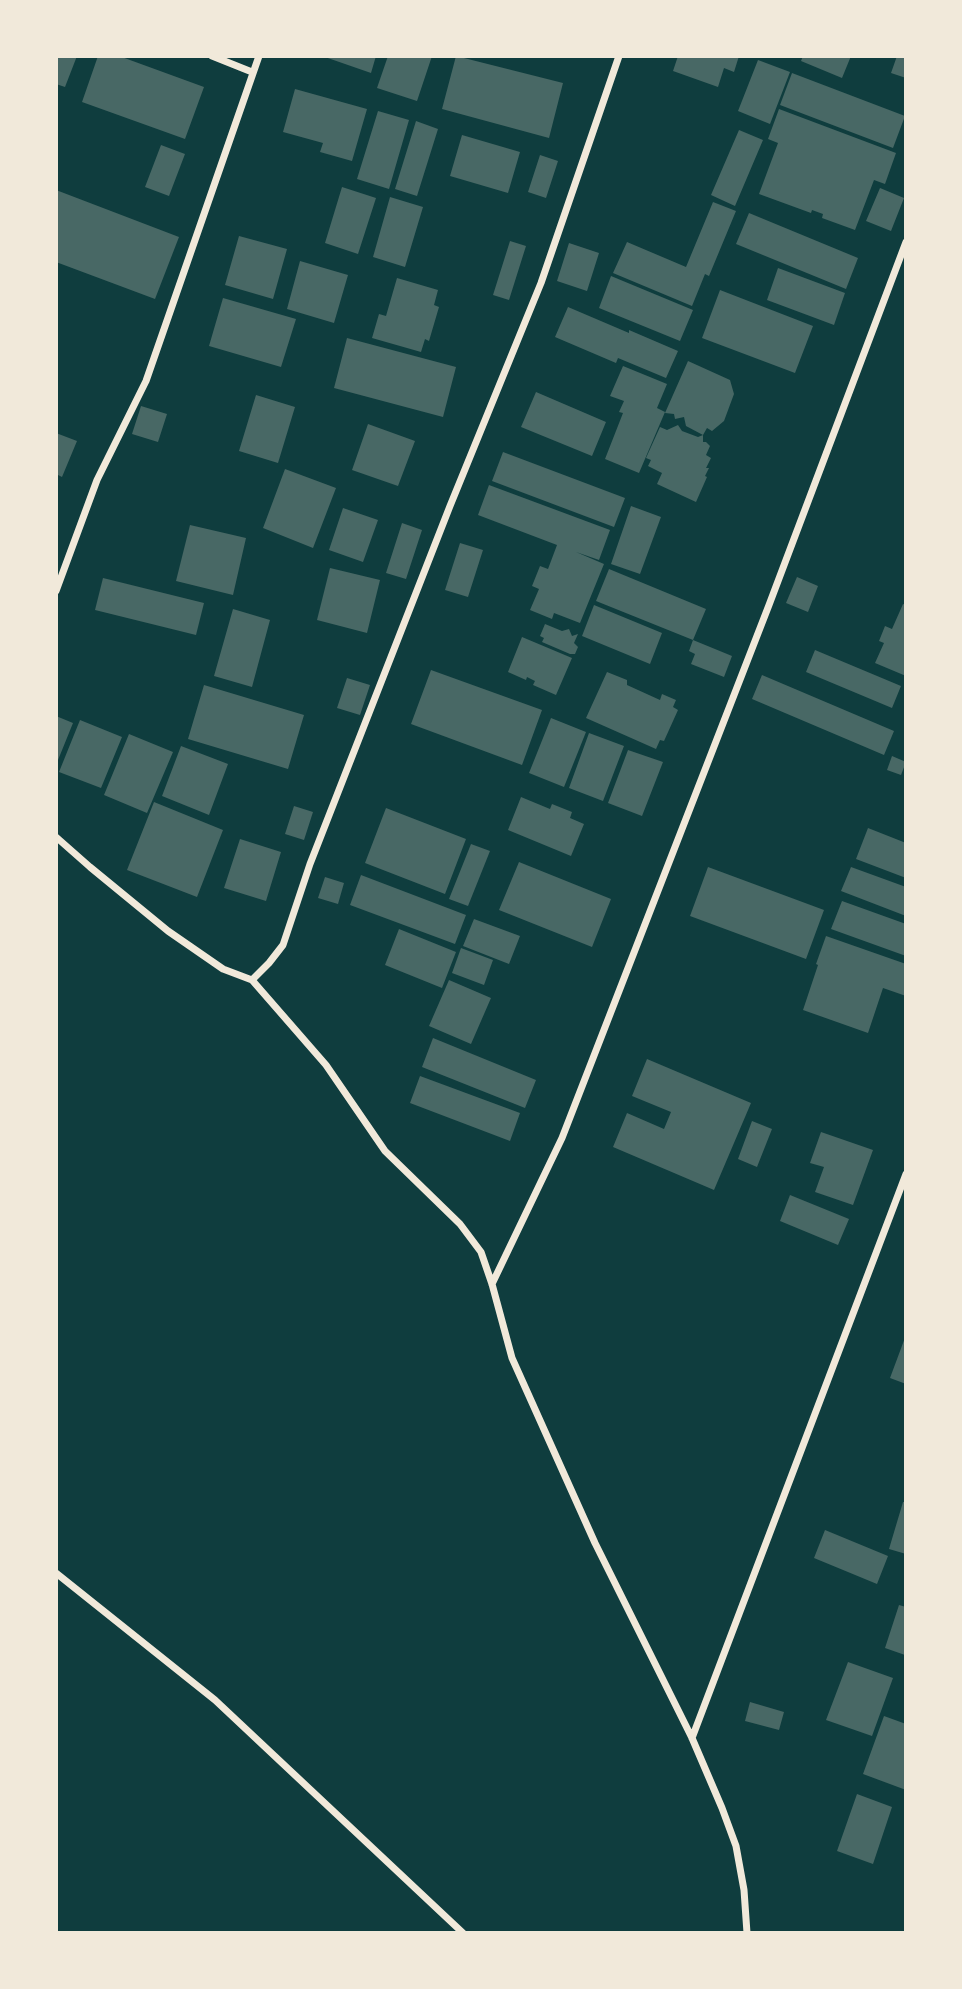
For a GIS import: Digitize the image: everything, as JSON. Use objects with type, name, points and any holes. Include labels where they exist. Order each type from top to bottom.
[{"type":"street","points":[[212,56],[253,72]]},
{"type":"street","points":[[56,591],[97,480],[146,381],[259,56]]},
{"type":"street","points":[[252,981],[283,945],[310,864],[450,506],[541,283],[619,56]]},
{"type":"street","points":[[492,1284],[562,1138],[769,605],[906,242]]},
{"type":"street","points":[[56,837],[168,930],[223,969],[252,981],[326,1065],[385,1151],[460,1224],[481,1252],[512,1358],[595,1544],[692,1738],[722,1808],[736,1846],[744,1890],[747,1933]]},
{"type":"street","points":[[692,1738],[906,1174]]},
{"type":"street","points":[[56,1573],[215,1700],[463,1933]]},
{"type":"building","points":[[56,56],[77,56],[65,87],[56,84]]},
{"type":"building","points":[[98,56],[119,56],[204,87],[185,139],[82,102]]},
{"type":"building","points":[[322,56],[376,56],[371,73]]},
{"type":"building","points":[[388,56],[432,56],[417,101],[377,88]]},
{"type":"building","points":[[456,56],[563,83],[549,138],[442,109]]},
{"type":"building","points":[[678,56],[739,56],[734,72],[724,68],[718,87],[673,71]]},
{"type":"building","points":[[803,56],[851,56],[842,78],[801,61]]},
{"type":"building","points":[[897,56],[906,56],[906,78],[891,73]]},
{"type":"building","points":[[758,60],[790,72],[770,124],[738,111]]},
{"type":"building","points":[[792,73],[905,116],[893,148],[780,105]]},
{"type":"building","points":[[295,89],[367,109],[352,161],[320,152],[323,143],[283,132]]},
{"type":"building","points":[[779,109],[896,153],[885,184],[874,180],[855,230],[822,218],[823,214],[812,210],[811,213],[759,194],[778,143],[768,139]]},
{"type":"building","points":[[378,111],[409,120],[389,189],[357,179]]},
{"type":"building","points":[[416,121],[438,129],[417,196],[395,189]]},
{"type":"building","points":[[739,130],[763,140],[735,206],[711,195]]},
{"type":"building","points":[[462,135],[520,152],[508,193],[450,176]]},
{"type":"building","points":[[161,145],[185,154],[169,196],[145,187]]},
{"type":"building","points":[[540,155],[558,161],[546,198],[528,192]]},
{"type":"building","points":[[342,187],[376,198],[358,254],[325,243]]},
{"type":"building","points":[[880,188],[904,198],[891,231],[866,221]]},
{"type":"building","points":[[56,190],[179,237],[155,299],[56,262]]},
{"type":"building","points":[[390,197],[423,207],[405,267],[373,257]]},
{"type":"building","points":[[713,202],[736,211],[709,276],[705,274],[692,306],[613,273],[627,242],[686,267]]},
{"type":"building","points":[[749,213],[858,258],[846,289],[736,244]]},
{"type":"building","points":[[239,236],[287,249],[273,299],[225,285]]},
{"type":"building","points":[[510,241],[526,246],[509,300],[493,295]]},
{"type":"building","points":[[569,243],[599,253],[587,291],[557,281]]},
{"type":"building","points":[[300,261],[348,275],[334,323],[287,309]]},
{"type":"building","points":[[778,268],[845,293],[834,325],[767,300]]},
{"type":"building","points":[[611,276],[693,310],[680,341],[599,308]]},
{"type":"building","points":[[397,278],[438,290],[434,305],[439,307],[429,341],[425,339],[421,352],[372,338],[379,314],[386,316]]},
{"type":"building","points":[[720,290],[813,326],[795,373],[702,338]]},
{"type":"building","points":[[223,298],[296,319],[281,367],[209,346]]},
{"type":"building","points":[[568,307],[678,351],[666,378],[618,358],[616,363],[555,337]]},
{"type":"building","points":[[347,338],[456,367],[443,417],[334,388]]},
{"type":"building","points":[[688,361],[730,380],[734,394],[724,421],[712,431],[707,428],[703,435],[686,426],[684,417],[675,419],[674,414],[665,413]]},
{"type":"building","points":[[623,366],[667,384],[657,408],[665,412],[639,473],[605,459],[623,413],[619,412],[624,401],[610,396]]},
{"type":"building","points":[[536,392],[606,422],[592,456],[521,427]]},
{"type":"building","points":[[256,395],[295,407],[278,463],[239,451]]},
{"type":"building","points":[[141,406],[167,414],[158,442],[132,434]]},
{"type":"building","points":[[368,424],[415,441],[398,486],[352,470]]},
{"type":"building","points":[[678,425],[682,431],[698,437],[703,435],[703,442],[710,446],[706,455],[711,458],[706,468],[709,468],[705,476],[707,477],[696,502],[657,484],[662,473],[648,466],[651,460],[646,458],[660,427],[667,430]]},
{"type":"building","points":[[56,433],[77,441],[62,477],[56,474]]},
{"type":"building","points":[[503,452],[625,498],[614,527],[492,481]]},
{"type":"building","points":[[285,469],[336,488],[313,548],[263,528]]},
{"type":"building","points":[[489,485],[610,530],[599,560],[576,552],[604,564],[580,623],[554,613],[552,619],[530,610],[539,589],[532,586],[540,566],[548,569],[557,545],[478,515]]},
{"type":"building","points":[[631,506],[661,517],[640,574],[611,564]]},
{"type":"building","points":[[343,508],[378,520],[363,562],[329,550]]},
{"type":"building","points":[[402,523],[422,530],[406,579],[386,573]]},
{"type":"building","points":[[190,525],[246,538],[233,595],[176,581]]},
{"type":"building","points":[[460,543],[483,550],[468,597],[445,590]]},
{"type":"building","points":[[330,568],[380,580],[367,633],[317,620]]},
{"type":"building","points":[[609,569],[706,609],[693,640],[596,601]]},
{"type":"building","points":[[797,577],[818,586],[808,612],[786,603]]},
{"type":"building","points":[[103,578],[204,603],[196,635],[95,610]]},
{"type":"building","points":[[903,604],[906,605],[906,676],[875,663],[884,643],[879,641],[885,626],[892,629]]},
{"type":"building","points":[[594,605],[662,633],[650,664],[582,636]]},
{"type":"building","points":[[233,609],[270,620],[252,687],[214,676]]},
{"type":"building","points":[[545,624],[562,631],[569,629],[572,636],[578,634],[574,643],[578,647],[575,654],[542,642],[544,638],[540,636]]},
{"type":"building","points":[[522,637],[572,658],[556,695],[533,685],[535,681],[527,677],[526,680],[508,672]]},
{"type":"building","points":[[693,640],[732,656],[724,677],[691,664],[695,654],[689,651]]},
{"type":"building","points":[[815,650],[901,686],[892,708],[806,672]]},
{"type":"building","points":[[431,670],[542,710],[522,765],[411,724]]},
{"type":"building","points":[[607,672],[627,680],[627,685],[660,700],[662,694],[676,700],[673,707],[678,710],[664,741],[660,740],[656,749],[586,718]]},
{"type":"building","points":[[762,675],[894,731],[884,755],[752,699]]},
{"type":"building","points":[[347,678],[370,685],[360,715],[337,708]]},
{"type":"building","points":[[204,685],[304,715],[288,769],[188,739]]},
{"type":"building","points":[[56,716],[73,723],[56,765]]},
{"type":"building","points":[[551,718],[586,732],[564,787],[529,773]]},
{"type":"building","points":[[80,720],[122,737],[101,788],[59,772]]},
{"type":"building","points":[[589,733],[624,746],[603,801],[569,788]]},
{"type":"building","points":[[129,734],[173,752],[147,813],[104,795]]},
{"type":"building","points":[[181,746],[228,764],[209,815],[162,796]]},
{"type":"building","points":[[628,750],[663,762],[642,816],[608,803]]},
{"type":"building","points":[[892,756],[906,762],[901,775],[887,770]]},
{"type":"building","points":[[521,797],[550,809],[552,804],[572,812],[570,818],[584,824],[571,856],[508,830]]},
{"type":"building","points":[[154,802],[223,830],[197,897],[127,870]]},
{"type":"building","points":[[294,806],[313,812],[304,840],[285,834]]},
{"type":"building","points":[[386,808],[466,839],[445,894],[365,863]]},
{"type":"building","points":[[868,828],[906,843],[906,878],[856,859]]},
{"type":"building","points":[[240,839],[281,852],[266,901],[224,888]]},
{"type":"building","points":[[471,844],[490,851],[468,906],[449,899]]},
{"type":"building","points":[[519,862],[611,899],[592,947],[499,910]]},
{"type":"building","points":[[708,867],[824,910],[806,959],[690,916]]},
{"type":"building","points":[[851,867],[906,887],[906,916],[841,891]]},
{"type":"building","points":[[361,875],[466,915],[455,944],[350,905]]},
{"type":"building","points":[[325,877],[344,883],[338,904],[318,898]]},
{"type":"building","points":[[842,901],[906,924],[906,956],[831,929]]},
{"type":"building","points":[[474,919],[520,936],[509,964],[463,946]]},
{"type":"building","points":[[399,929],[456,952],[442,988],[385,965]]},
{"type":"building","points":[[826,936],[906,964],[906,996],[883,988],[868,1033],[803,1010]]},
{"type":"building","points":[[461,948],[493,960],[484,985],[452,973]]},
{"type":"building","points":[[449,980],[491,998],[471,1044],[429,1026]]},
{"type":"building","points":[[433,1038],[536,1080],[525,1108],[422,1067]]},
{"type":"building","points":[[647,1059],[751,1103],[714,1190],[613,1147],[627,1113],[664,1129],[671,1112],[632,1096]]},
{"type":"building","points":[[420,1076],[520,1113],[510,1141],[410,1103]]},
{"type":"building","points":[[752,1121],[772,1129],[757,1167],[738,1159]]},
{"type":"building","points":[[821,1132],[873,1150],[853,1205],[815,1192],[824,1167],[810,1163]]},
{"type":"building","points":[[790,1195],[849,1219],[838,1245],[780,1221]]},
{"type":"building","points":[[906,1335],[906,1384],[890,1378]]},
{"type":"building","points":[[903,1502],[906,1502],[906,1554],[889,1549]]},
{"type":"building","points":[[825,1530],[888,1556],[877,1584],[814,1558]]},
{"type":"building","points":[[899,1605],[906,1607],[905,1655],[885,1648]]},
{"type":"building","points":[[848,1662],[893,1678],[872,1736],[826,1720]]},
{"type":"building","points":[[750,1702],[784,1712],[779,1730],[745,1721]]},
{"type":"building","points":[[884,1716],[906,1724],[906,1790],[863,1774]]},
{"type":"building","points":[[857,1794],[892,1807],[873,1864],[837,1851]]}]
